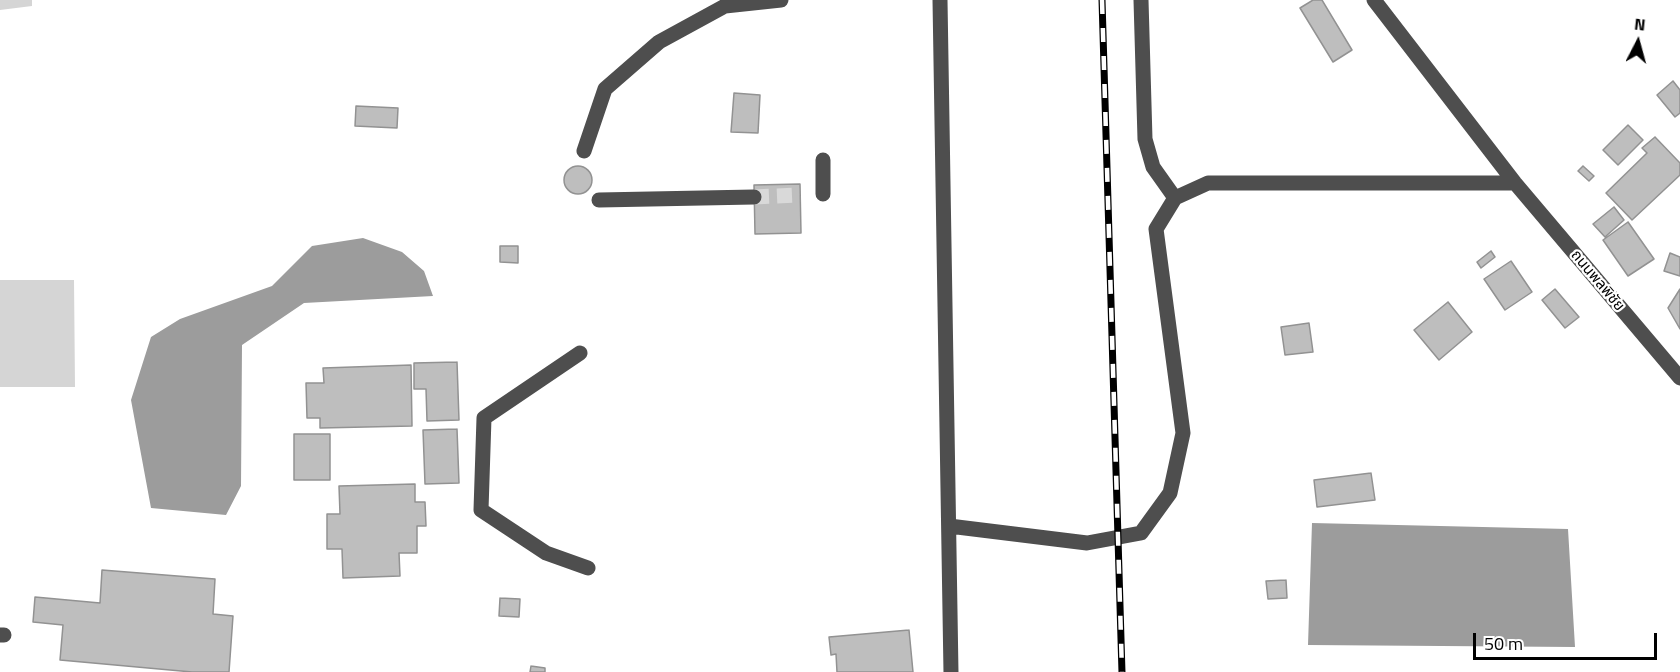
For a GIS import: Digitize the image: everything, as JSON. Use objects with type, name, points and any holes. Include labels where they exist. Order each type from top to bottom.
[{"type":"street","points":[[584,151],[605,89],[659,42],[725,6],[781,0]]},
{"type":"street","points":[[940,0],[951,672]]},
{"type":"street","points":[[1141,0],[1145,139],[1153,167],[1175,198]]},
{"type":"street","name":"ถนนพลพิชัย","points":[[1374,0],[1515,183],[1680,378]]},
{"type":"street","points":[[823,160],[823,194]]},
{"type":"street","points":[[949,526],[1087,543],[1141,532],[1170,493],[1183,433],[1156,229],[1175,198],[1208,183],[1515,183]]},
{"type":"street","points":[[599,201],[754,197]]},
{"type":"street","points":[[580,353],[484,418],[481,510],[546,553],[588,568]]},
{"type":"shaded area","points":[[0,0],[32,0],[32,6],[0,10]]},
{"type":"shaded area","points":[[363,238],[402,252],[424,271],[433,296],[304,303],[242,345],[241,486],[226,515],[151,508],[131,400],[151,337],[180,319],[272,286],[312,246]]},
{"type":"shaded area","points":[[0,280],[74,280],[75,387],[0,387]]},
{"type":"shaded area","points":[[1312,523],[1568,529],[1575,647],[1308,645]]},
{"type":"building","points":[[1313,0],[1322,0],[1352,50],[1333,62],[1300,8]]},
{"type":"building","points":[[1673,81],[1680,90],[1680,113],[1675,117],[1657,95]]},
{"type":"building","points":[[734,93],[760,95],[758,133],[731,132]]},
{"type":"building","points":[[356,106],[398,108],[397,128],[355,126]]},
{"type":"building","points":[[1628,125],[1643,140],[1618,165],[1603,150]]},
{"type":"building","points":[[1655,137],[1680,163],[1680,175],[1632,220],[1606,193],[1647,153],[1642,148]]},
{"type":"building","points":[[578,166],[588,170],[592,180],[588,190],[578,194],[568,190],[564,180],[568,170]]},
{"type":"building","points":[[1583,166],[1594,176],[1589,181],[1578,171]]},
{"type":"building","points":[[800,184],[801,233],[755,234],[754,185]]},
{"type":"building","points":[[1614,207],[1624,220],[1605,237],[1593,224]]},
{"type":"building","points":[[1628,222],[1654,259],[1628,276],[1603,240]]},
{"type":"building","points":[[500,246],[518,246],[518,263],[500,262]]},
{"type":"building","points":[[1491,251],[1495,257],[1481,268],[1477,262]]},
{"type":"building","points":[[1670,253],[1680,257],[1680,276],[1664,271]]},
{"type":"building","points":[[1511,261],[1532,292],[1505,310],[1484,279]]},
{"type":"building","points":[[1555,289],[1579,317],[1565,328],[1542,300]]},
{"type":"building","points":[[1680,289],[1680,329],[1668,308]]},
{"type":"building","points":[[1448,302],[1472,332],[1439,360],[1414,330]]},
{"type":"building","points":[[1309,323],[1313,352],[1285,355],[1281,327]]},
{"type":"building","points":[[457,362],[459,420],[427,421],[426,389],[414,389],[414,363]]},
{"type":"building","points":[[411,365],[412,426],[320,428],[320,418],[307,418],[306,383],[324,383],[323,368]]},
{"type":"building","points":[[457,429],[459,483],[425,484],[423,430]]},
{"type":"building","points":[[294,434],[330,434],[330,480],[294,480]]},
{"type":"building","points":[[1371,473],[1375,500],[1317,507],[1314,480]]},
{"type":"building","points":[[415,484],[415,502],[425,502],[426,526],[417,526],[417,553],[399,553],[400,576],[343,578],[342,549],[327,549],[327,514],[340,514],[339,486]]},
{"type":"building","points":[[102,570],[215,579],[213,614],[233,616],[229,672],[192,672],[60,660],[63,625],[33,622],[35,597],[100,603]]},
{"type":"building","points":[[1286,580],[1287,598],[1268,599],[1266,581]]},
{"type":"building","points":[[500,598],[520,599],[519,617],[499,616]]},
{"type":"building","points":[[909,630],[913,672],[837,672],[836,654],[831,655],[829,637]]},
{"type":"building","points":[[531,666],[545,668],[545,672],[530,672]]},
{"type":"tunnel","points":[[754,197],[800,195]]},
{"type":"railway","points":[[1102,0],[1122,672]]}]
